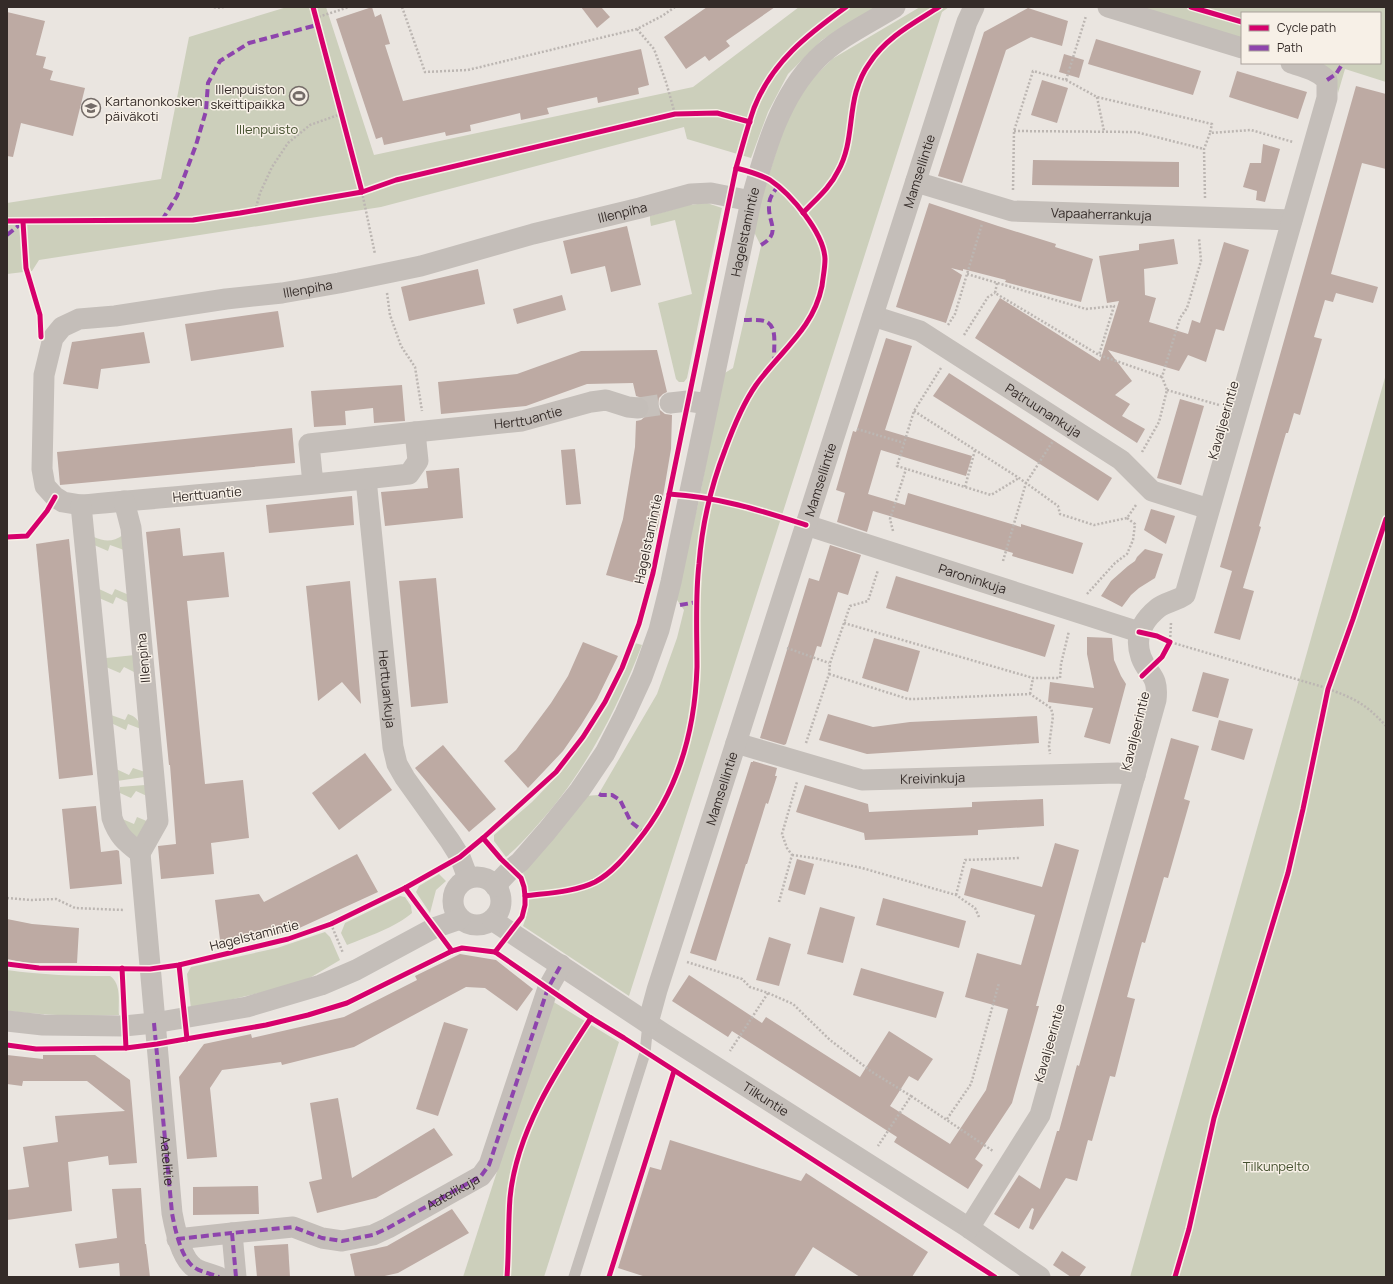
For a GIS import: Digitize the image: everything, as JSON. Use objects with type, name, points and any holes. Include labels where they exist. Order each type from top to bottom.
[{"type":"street","name":"Hagelstamintie","points":[[495,886],[520,862],[580,790],[605,753],[642,677],[659,630],[671,582],[751,201],[761,164],[784,104],[801,76],[817,58],[841,40],[896,7]]},
{"type":"street","name":"Mamsellintie","points":[[648,1023],[657,990],[967,22],[974,7]]},
{"type":"street","points":[[1108,7],[1241,48]]},
{"type":"street","name":"Kavaljeerintie","points":[[969,1228],[1040,1115],[1156,700],[1157,689],[1154,678],[1141,657],[1138,641],[1139,632],[1149,616],[1166,603],[1177,600],[1185,595],[1328,98],[1327,80],[1323,76],[1317,72],[1294,64]]},
{"type":"street","name":"Vapaaherrankuja","points":[[916,181],[1012,211],[1292,220]]},
{"type":"street","name":"Illenpiha","points":[[140,853],[158,821],[131,528],[124,501],[81,505],[64,502],[55,497],[46,486],[42,469],[44,375],[53,338],[62,327],[79,319],[115,316],[226,299],[282,293],[421,266],[533,234],[587,222],[691,194],[711,193],[751,201]]},
{"type":"street","name":"Patruunankuja","points":[[873,316],[920,331],[1121,460],[1152,491],[1209,510]]},
{"type":"street","name":"Herttuantie","points":[[313,484],[309,444],[522,421],[591,402],[606,400],[628,407],[638,408]]},
{"type":"street","points":[[670,403],[688,401],[708,404]]},
{"type":"street","name":"Herttuantie","points":[[124,501],[409,474],[418,461],[420,431]]},
{"type":"street","name":"Herttuankuja","points":[[366,479],[393,747],[397,764],[405,778],[460,857],[468,878]]},
{"type":"street","points":[[81,505],[112,818],[120,836],[140,853],[154,1023]]},
{"type":"street","name":"Paroninkuja","points":[[806,525],[1139,632]]},
{"type":"street","name":"Kreivinkuja","points":[[736,743],[862,780],[1118,773],[1135,776]]},
{"type":"street","points":[[476,877],[490,881],[495,886],[499,892],[501,900],[497,914],[492,920],[479,925],[472,925],[460,919],[455,912],[453,905],[453,896],[458,886],[468,878],[476,877]]},
{"type":"street","points":[[7,1021],[43,1024],[124,1026],[154,1023],[247,1008],[321,985],[356,970],[434,928],[460,919]]},
{"type":"street","name":"Tilkuntie","points":[[492,920],[648,1023],[969,1228],[1040,1277]]},
{"type":"street","name":"Aatelikuja","points":[[177,1239],[293,1227],[322,1238],[342,1241],[373,1235],[480,1176],[489,1165],[548,988],[561,965]]},
{"type":"street","name":"Aatelitie","points":[[154,1023],[172,1213],[177,1239],[194,1268],[219,1277]]},
{"type":"street","points":[[232,1233],[236,1277]]},
{"type":"lane","points":[[574,1277],[646,1053],[648,1023]]},
{"type":"path","points":[[214,7],[224,7]]},
{"type":"path","points":[[318,25],[315,15],[348,7]]},
{"type":"path","points":[[402,7],[426,72],[468,70],[637,28],[662,16],[675,7]]},
{"type":"path","points":[[1066,80],[1086,16]]},
{"type":"path","points":[[637,28],[654,49],[666,82],[675,114]]},
{"type":"path","points":[[1012,196],[1014,131],[1033,71],[1066,80],[1098,97],[1212,124],[1204,149],[1205,200]]},
{"type":"path","points":[[1098,97],[1104,131]]},
{"type":"path","points":[[339,107],[343,121]]},
{"type":"path","points":[[256,211],[260,193],[272,167],[288,143],[310,125],[341,114]]},
{"type":"path","points":[[667,115],[682,114]]},
{"type":"path","points":[[1210,133],[1251,130],[1300,144]]},
{"type":"path","points":[[1014,131],[1136,132],[1204,149]]},
{"type":"path","points":[[360,185],[380,274],[385,283],[390,315],[401,346],[415,367],[420,431]]},
{"type":"path","points":[[355,193],[369,189]]},
{"type":"path","points":[[248,212],[263,209]]},
{"type":"path","points":[[944,330],[955,314],[983,222]]},
{"type":"path","points":[[1140,454],[1159,422],[1167,390],[1162,377],[1180,318],[1187,308],[1200,260],[1199,232]]},
{"type":"path","points":[[967,274],[1086,309],[1114,306],[1099,355]]},
{"type":"path","points":[[961,341],[988,297],[995,293],[997,283]]},
{"type":"path","points":[[995,293],[1099,355],[1162,377]]},
{"type":"path","points":[[945,362],[914,411],[897,466],[991,495],[1019,478]]},
{"type":"path","points":[[1167,390],[1225,407]]},
{"type":"path","points":[[914,411],[1019,478],[1058,506],[1060,514],[1094,525],[1127,518],[1138,502]]},
{"type":"path","points":[[855,428],[904,443]]},
{"type":"path","points":[[1003,561],[1026,483],[1056,437]]},
{"type":"path","points":[[964,487],[975,450]]},
{"type":"path","points":[[894,538],[890,519],[906,469]]},
{"type":"path","points":[[1083,597],[1115,563],[1127,554],[1133,540],[1135,524],[1127,518]]},
{"type":"path","points":[[805,747],[829,674],[830,662],[850,606],[868,601],[880,564]]},
{"type":"path","points":[[1149,670],[1162,657],[1170,642],[1170,617],[1166,603]]},
{"type":"path","points":[[844,623],[1033,678],[1060,678],[1061,664],[1071,625]]},
{"type":"path","points":[[1139,632],[1157,636],[1170,642],[1347,696],[1364,704],[1375,713],[1386,726]]},
{"type":"path","points":[[784,647],[830,662]]},
{"type":"path","points":[[829,674],[908,699],[1030,694],[1051,708],[1054,716],[1049,746],[1050,756]]},
{"type":"path","points":[[1030,694],[1033,678]]},
{"type":"path","points":[[1326,696],[1330,682]]},
{"type":"path","points":[[799,776],[782,834],[787,848],[792,855],[862,868],[956,895],[976,908],[979,917]]},
{"type":"path","points":[[779,902],[792,855]]},
{"type":"path","points":[[956,895],[966,860],[1020,858]]},
{"type":"path","points":[[7,898],[56,900],[75,908],[125,910]]},
{"type":"path","points":[[324,927],[338,921]]},
{"type":"path","points":[[331,924],[344,953]]},
{"type":"path","points":[[684,961],[742,979],[750,987],[793,1004],[830,1040],[872,1072],[947,1119],[996,1153]]},
{"type":"path","points":[[947,1119],[972,1084],[999,983]]},
{"type":"path","points":[[730,1052],[768,993]]},
{"type":"path","points":[[878,1146],[911,1096]]},
{"type":"green space","name":"Illenpuisto","points":[[287,7],[326,7],[374,155],[693,87],[799,7],[876,7],[822,40],[788,74],[768,112],[751,158],[687,139],[684,127],[381,207],[39,260],[32,271],[7,274],[7,203],[161,179],[189,37]]},
{"type":"green space","points":[[920,7],[949,7],[942,12],[629,996],[523,926],[526,919],[528,900],[527,887],[523,873],[585,796],[598,795],[657,694],[677,638],[684,610],[675,597],[699,500],[723,374],[733,368],[761,246],[754,232],[760,205],[785,122],[804,87],[832,59]]},
{"type":"green space","points":[[1132,7],[1386,8],[1386,82],[1345,69],[1338,93],[1336,83],[1314,64],[1381,64],[1381,12],[1241,12],[1241,41]]},
{"type":"green space","points":[[707,203],[722,208],[687,378],[684,382],[679,382],[676,379],[658,303],[692,294],[675,220],[651,226],[650,216],[688,205]]},
{"type":"green space","name":"Tilkunpelto","points":[[1386,374],[1386,1277],[1130,1277],[1148,1213]]},
{"type":"green space","points":[[123,535],[124,550],[110,545],[108,551],[94,545],[94,537],[102,540],[109,540],[116,539]]},
{"type":"green space","points":[[99,589],[112,595],[115,589],[129,595],[129,603],[116,597],[113,604],[99,598]]},
{"type":"green space","points":[[635,643],[642,645],[621,695],[597,742],[583,765],[552,809],[524,840],[506,857],[494,841],[494,835],[532,802],[561,772],[590,733],[617,685]]},
{"type":"green space","points":[[135,655],[136,673],[124,667],[120,673],[106,667],[106,658]]},
{"type":"green space","points":[[128,714],[137,719],[141,729],[128,724],[126,730],[111,723],[111,715],[125,720]]},
{"type":"green space","points":[[133,768],[145,772],[144,777],[117,781],[116,769],[129,775]]},
{"type":"green space","points":[[145,785],[147,796],[136,791],[131,798],[120,793],[120,787]]},
{"type":"green space","points":[[137,817],[149,822],[143,835],[135,839],[120,818],[134,824]]},
{"type":"green space","points":[[439,874],[446,881],[436,890],[430,913],[416,892],[419,886]]},
{"type":"green space","points":[[400,896],[405,897],[411,906],[412,913],[390,927],[347,945],[341,933],[345,923]]},
{"type":"green space","points":[[325,932],[330,937],[340,960],[308,979],[285,987],[191,1009],[187,974],[191,967],[277,948]]},
{"type":"green space","points":[[7,970],[58,975],[110,976],[114,979],[118,989],[119,1015],[91,1016],[35,1014],[7,1011]]},
{"type":"green space","points":[[552,1001],[619,1042],[544,1277],[463,1277]]},
{"type":"building","points":[[372,7],[375,17],[381,14],[390,44],[385,45],[403,101],[641,49],[649,85],[638,88],[639,94],[598,103],[597,97],[547,108],[549,114],[521,120],[520,113],[470,125],[471,131],[446,136],[445,132],[384,145],[382,137],[376,139],[336,19]]},
{"type":"building","points":[[581,7],[601,7],[610,17],[597,28]]},
{"type":"building","points":[[707,7],[775,7],[726,41],[730,46],[709,61],[705,56],[686,69],[664,37]]},
{"type":"building","points":[[1028,8],[1068,21],[1062,46],[1031,37],[1006,50],[962,183],[938,176],[984,32]]},
{"type":"building","points":[[7,12],[45,21],[36,55],[46,57],[43,68],[53,71],[50,80],[85,88],[73,136],[21,123],[13,157],[7,156]]},
{"type":"building","points":[[1096,39],[1201,71],[1193,95],[1088,64]]},
{"type":"building","points":[[1064,54],[1084,60],[1079,78],[1059,72]]},
{"type":"building","points":[[1237,71],[1307,92],[1298,119],[1229,97]]},
{"type":"building","points":[[1042,80],[1068,88],[1057,123],[1031,115]]},
{"type":"building","points":[[1356,86],[1386,94],[1386,169],[1362,163],[1331,274],[1378,287],[1373,303],[1336,293],[1333,302],[1325,300],[1314,337],[1322,339],[1300,415],[1294,413],[1288,433],[1286,433],[1243,588],[1254,591],[1240,640],[1214,633],[1232,571],[1220,567]]},
{"type":"building","points":[[1263,144],[1280,149],[1265,202],[1256,200],[1257,191],[1243,187],[1250,163],[1261,163]]},
{"type":"building","points":[[1033,160],[1179,162],[1179,187],[1032,185]]},
{"type":"building","points":[[929,203],[1056,244],[1055,247],[1093,259],[1081,302],[1005,282],[1006,280],[963,269],[963,271],[951,268],[962,275],[946,323],[896,307]]},
{"type":"building","points":[[627,226],[641,285],[611,292],[605,266],[571,274],[563,241]]},
{"type":"building","points":[[1174,239],[1178,264],[1144,269],[1145,295],[1156,298],[1149,322],[1188,334],[1192,320],[1200,323],[1224,242],[1249,250],[1224,331],[1216,329],[1206,362],[1188,355],[1179,371],[1108,350],[1132,381],[1115,395],[1130,404],[1122,416],[1145,429],[1137,443],[975,338],[1000,298],[1100,361],[1119,301],[1107,303],[1099,256],[1139,250],[1139,244]]},
{"type":"building","points":[[478,269],[485,304],[409,321],[401,287]]},
{"type":"building","points":[[562,295],[566,310],[517,324],[513,309]]},
{"type":"building","points":[[278,311],[284,347],[191,361],[185,324]]},
{"type":"building","points":[[144,332],[150,363],[101,369],[98,389],[63,384],[72,342]]},
{"type":"building","points":[[886,338],[912,346],[885,430],[972,456],[966,476],[881,450],[868,494],[905,505],[908,493],[1021,527],[1021,524],[1083,543],[1073,574],[1012,556],[1013,553],[873,511],[867,532],[837,522],[845,493],[836,490],[853,431],[856,432]]},
{"type":"building","points":[[657,350],[667,392],[659,398],[658,405],[660,410],[665,414],[672,415],[671,449],[658,526],[640,584],[606,575],[623,519],[635,447],[636,421],[641,420],[650,410],[649,403],[645,399],[636,396],[633,383],[587,384],[526,406],[441,414],[438,382],[517,374],[581,351]]},
{"type":"building","points":[[949,373],[1112,478],[1098,501],[933,396]]},
{"type":"building","points":[[402,385],[405,421],[374,423],[373,408],[345,411],[346,425],[314,427],[311,391]]},
{"type":"building","points":[[1180,399],[1204,406],[1181,485],[1157,478]]},
{"type":"building","points":[[292,428],[295,463],[60,485],[57,452]]},
{"type":"building","points":[[575,449],[581,504],[566,505],[561,450]]},
{"type":"building","points":[[459,468],[463,518],[385,526],[381,492],[428,488],[426,471]]},
{"type":"building","points":[[352,496],[354,525],[269,533],[266,505]]},
{"type":"building","points":[[1151,509],[1175,516],[1166,544],[1144,530]]},
{"type":"building","points":[[180,528],[183,556],[224,552],[229,597],[187,601],[205,784],[243,780],[249,838],[211,843],[214,874],[161,879],[158,846],[176,844],[170,765],[146,532]]},
{"type":"building","points":[[69,539],[93,775],[59,779],[36,544]]},
{"type":"building","points":[[830,545],[861,555],[848,595],[838,592],[821,647],[817,646],[786,744],[784,745],[760,738],[809,578],[819,581]]},
{"type":"building","points":[[1145,549],[1163,554],[1155,578],[1131,595],[1122,607],[1101,596],[1111,581],[1135,561]]},
{"type":"building","points":[[896,576],[1055,625],[1045,657],[886,608]]},
{"type":"building","points":[[436,578],[448,703],[411,707],[399,581]]},
{"type":"building","points":[[350,581],[361,704],[342,682],[318,701],[306,586]]},
{"type":"building","points":[[1087,637],[1112,638],[1114,660],[1126,684],[1110,744],[1084,737],[1093,708],[1048,702],[1050,682],[1094,688],[1087,654]]},
{"type":"building","points":[[874,638],[920,651],[908,692],[862,678]]},
{"type":"building","points":[[583,642],[618,656],[597,699],[581,725],[563,751],[528,788],[504,761],[516,750],[551,703],[568,676]]},
{"type":"building","points":[[1203,672],[1229,679],[1218,718],[1192,711]]},
{"type":"building","points":[[828,714],[873,727],[910,722],[1037,716],[1039,743],[867,754],[819,740]]},
{"type":"building","points":[[1219,720],[1253,729],[1244,760],[1211,750]]},
{"type":"building","points":[[1171,738],[1199,746],[1184,799],[1190,801],[1168,878],[1164,877],[1145,943],[1142,942],[1127,997],[1135,999],[1115,1077],[1110,1076],[1092,1141],[1088,1140],[1077,1181],[1066,1178],[1033,1230],[1029,1228],[1034,1209],[1032,1208],[1019,1229],[994,1214],[1019,1175],[1040,1189],[1057,1131],[1059,1131],[1077,1065],[1079,1066]]},
{"type":"building","points":[[443,745],[496,809],[469,832],[415,768]]},
{"type":"building","points":[[365,753],[392,790],[339,830],[312,793]]},
{"type":"building","points":[[753,761],[777,768],[775,776],[777,776],[768,804],[766,803],[716,961],[690,953],[751,762]]},
{"type":"building","points":[[805,785],[868,804],[869,812],[972,807],[972,802],[1043,799],[1044,826],[978,830],[978,835],[865,840],[864,833],[796,812]]},
{"type":"building","points":[[96,806],[101,852],[119,851],[122,884],[70,889],[62,809]]},
{"type":"building","points":[[1055,843],[1079,850],[1036,1006],[1039,1006],[1012,1103],[975,1159],[983,1165],[968,1189],[894,1142],[897,1137],[732,1031],[728,1037],[672,1001],[689,975],[762,1023],[766,1017],[860,1077],[889,1031],[933,1059],[918,1081],[909,1076],[890,1106],[950,1144],[986,1090],[1008,1009],[965,997],[977,953],[1021,965],[1035,915],[964,895],[971,868],[1042,887]]},
{"type":"building","points":[[357,854],[378,892],[295,930],[221,948],[215,900],[259,894],[264,902]]},
{"type":"building","points":[[797,859],[814,864],[805,895],[788,890]]},
{"type":"building","points":[[883,898],[966,921],[959,948],[876,925]]},
{"type":"building","points":[[820,907],[855,917],[843,963],[807,954]]},
{"type":"building","points":[[7,919],[32,924],[79,928],[77,963],[27,963],[7,959]]},
{"type":"building","points":[[769,937],[791,944],[779,986],[756,980]]},
{"type":"building","points":[[460,954],[496,960],[533,989],[517,1011],[485,988],[466,987],[354,1047],[282,1065],[281,1062],[222,1070],[210,1088],[217,1157],[187,1159],[179,1077],[204,1044],[251,1034],[252,1038],[344,1017],[417,980],[415,976]]},
{"type":"building","points":[[861,968],[944,992],[936,1018],[853,995]]},
{"type":"building","points":[[444,1022],[468,1029],[438,1116],[416,1109]]},
{"type":"building","points":[[7,1055],[43,1059],[43,1055],[95,1055],[130,1080],[137,1163],[109,1165],[108,1156],[68,1162],[72,1211],[7,1220],[7,1190],[29,1187],[23,1147],[58,1142],[55,1116],[125,1111],[87,1081],[23,1081],[22,1086],[7,1084]]},
{"type":"building","points":[[338,1098],[352,1178],[434,1128],[453,1155],[376,1198],[317,1213],[309,1182],[322,1179],[310,1103]]},
{"type":"building","points":[[670,1140],[801,1181],[806,1173],[928,1252],[912,1277],[860,1277],[813,1247],[794,1277],[646,1277],[618,1268],[650,1167],[661,1170]]},
{"type":"building","points":[[258,1186],[259,1214],[193,1215],[193,1187]]},
{"type":"building","points":[[141,1188],[145,1244],[150,1277],[120,1277],[119,1263],[79,1268],[75,1244],[117,1238],[112,1189]]},
{"type":"building","points":[[452,1209],[469,1233],[398,1273],[380,1277],[355,1277],[350,1254],[387,1246]]},
{"type":"building","points":[[288,1244],[290,1277],[257,1277],[254,1246]]},
{"type":"building","points":[[1062,1251],[1086,1267],[1079,1277],[1071,1277],[1053,1265]]},
{"type":"tunnel","points":[[638,408],[670,403]]},
{"type":"marked path","points":[[162,220],[177,196],[196,145],[206,111],[208,83],[220,61],[249,43],[317,25]]},
{"type":"marked path","points":[[1327,80],[1336,74],[1342,64]]},
{"type":"marked path","points":[[761,245],[771,236],[772,227],[769,203],[778,186]]},
{"type":"marked path","points":[[7,235],[23,222]]},
{"type":"marked path","points":[[744,320],[762,320],[771,325],[774,335],[775,361]]},
{"type":"marked path","points":[[680,605],[697,602]]},
{"type":"marked path","points":[[599,794],[612,795],[620,800],[631,822],[645,833]]},
{"type":"marked path","points":[[236,1277],[232,1233],[293,1227],[322,1238],[342,1241],[373,1235],[481,1176],[489,1165],[548,988],[561,965]]},
{"type":"marked path","points":[[154,1023],[172,1213],[177,1235],[182,1251],[190,1264],[195,1268],[219,1277]]},
{"type":"marked path","points":[[177,1239],[232,1233]]},
{"type":"cycle path","points":[[313,7],[362,192]]},
{"type":"cycle path","points":[[7,964],[39,968],[150,969],[179,965],[288,939],[331,924],[405,888],[460,857],[556,772],[583,737],[605,702],[622,668],[639,624],[653,573],[736,168],[754,108],[770,77],[781,63],[804,39],[846,7]]},
{"type":"cycle path","points":[[803,213],[831,183],[843,162],[848,142],[856,92],[861,77],[867,67],[883,46],[910,25],[939,7]]},
{"type":"cycle path","points":[[1191,7],[1241,22]]},
{"type":"cycle path","points":[[7,221],[193,220],[362,192],[396,180],[675,114],[717,113],[750,122]]},
{"type":"cycle path","points":[[525,896],[579,888],[595,882],[607,874],[633,847],[651,823],[663,803],[682,760],[693,714],[696,691],[697,602],[700,549],[715,478],[731,433],[746,400],[765,373],[795,339],[811,315],[818,301],[822,286],[825,259],[823,249],[813,226],[796,204],[778,186],[762,176],[736,168]]},
{"type":"cycle path","points":[[23,222],[26,268],[40,315],[41,337]]},
{"type":"cycle path","points":[[669,494],[722,501],[755,509],[806,525]]},
{"type":"cycle path","points":[[7,537],[27,536],[47,511],[55,497]]},
{"type":"cycle path","points":[[1175,1277],[1189,1229],[1214,1118],[1288,873],[1328,689],[1386,519]]},
{"type":"cycle path","points":[[1139,632],[1157,636],[1170,642],[1162,657],[1142,676]]},
{"type":"cycle path","points":[[483,838],[501,859],[521,878],[525,896],[525,905],[522,917],[495,952]]},
{"type":"cycle path","points":[[405,888],[452,951]]},
{"type":"cycle path","points":[[7,1045],[36,1049],[126,1048],[266,1025],[308,1015],[347,1003],[452,951],[462,948],[495,952],[591,1018],[995,1277]]},
{"type":"cycle path","points":[[179,965],[187,1039]]},
{"type":"cycle path","points":[[122,968],[126,1048]]},
{"type":"cycle path","points":[[507,1277],[510,1198],[520,1150],[529,1126],[552,1081],[564,1059],[591,1018]]},
{"type":"cycle path","points":[[609,1277],[674,1071]]},
{"type":"place","name":"Illenpuiston skeittipaikka","points":[[299,96]]},
{"type":"place","name":"Kartanonkosken päiväkoti","points":[[91,108]]}]
